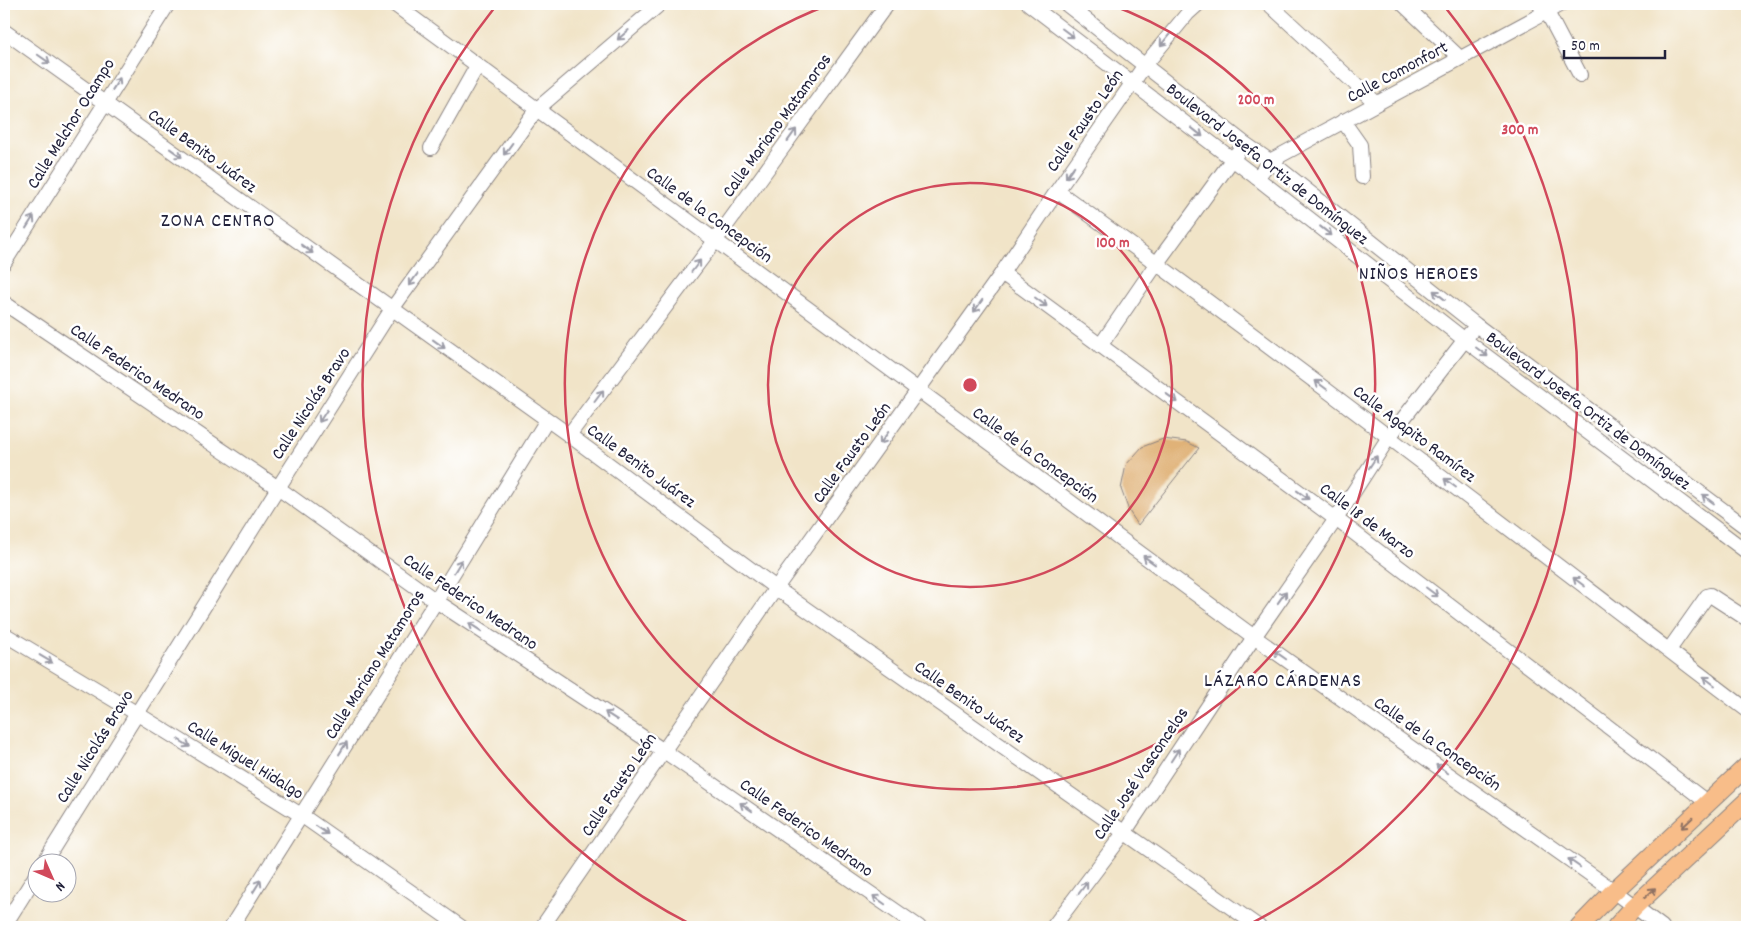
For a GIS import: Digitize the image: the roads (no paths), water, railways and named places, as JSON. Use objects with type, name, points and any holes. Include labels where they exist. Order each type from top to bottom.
[{"type":"main road","points":[[1579,927],[1614,891],[1747,766]]},
{"type":"main road","points":[[1616,927],[1634,907],[1747,802]]},
{"type":"street","name":"Calle Melchor Ocampo","points":[[4,263],[168,4]]},
{"type":"street","name":"Calle de la Concepción","points":[[394,4],[918,391],[1254,636],[1662,927]]},
{"type":"street","name":"Calle Nicolás Bravo","points":[[49,854],[136,713],[392,309],[536,110],[660,4]]},
{"type":"street","name":"Calle Mariano Matamoros","points":[[570,435],[715,241],[887,4]]},
{"type":"street","name":"Boulevard Josefa Ortiz de Domínguez","points":[[1029,4],[1465,340],[1747,552]]},
{"type":"street","name":"Boulevard Josefa Ortiz de Domínguez","points":[[1066,4],[1244,143],[1270,161],[1476,325],[1747,528]]},
{"type":"street","name":"Calle Fausto León","points":[[542,927],[776,588],[1002,273],[1133,83],[1188,13],[1198,4]]},
{"type":"street","points":[[1269,4],[1376,103]]},
{"type":"street","points":[[1404,4],[1460,58]]},
{"type":"street","name":"Calle Comonfort","points":[[1257,178],[1270,161],[1460,58],[1543,8],[1561,4]]},
{"type":"street","points":[[1543,8],[1580,75]]},
{"type":"street","name":"Calle Benito Juárez","points":[[4,31],[570,435],[776,588],[1259,927]]},
{"type":"street","points":[[431,148],[477,66]]},
{"type":"street","points":[[1343,121],[1360,145],[1362,177]]},
{"type":"street","points":[[1100,346],[1157,263],[1244,143]]},
{"type":"street","name":"Calle Agapito Ramírez","points":[[1057,191],[1157,263],[1389,437],[1747,710]]},
{"type":"street","name":"Calle 18 de Marzo","points":[[1002,273],[1336,519],[1708,803]]},
{"type":"street","name":"Calle Federico Medrano","points":[[4,303],[278,488],[436,601],[664,750],[919,927]]},
{"type":"street","name":"Calle José Vasconcelos","points":[[1053,927],[1124,833],[1254,636],[1336,519],[1389,437],[1476,325]]},
{"type":"street","name":"Calle Mariano Matamoros","points":[[231,927],[436,601],[547,420]]},
{"type":"street","points":[[1668,650],[1707,596],[1710,595],[1747,619]]},
{"type":"street","name":"Calle Miguel Hidalgo","points":[[4,634],[300,815],[461,927]]},
{"type":"street","points":[[4,926],[28,888]]},
{"type":"district","name":"ZONA CENTRO","points":[[218,219]]},
{"type":"district","name":"NIÑOS HEROES","points":[[1419,272]]},
{"type":"district","name":"LÁZARO CÁRDENAS","points":[[1283,679]]}]
